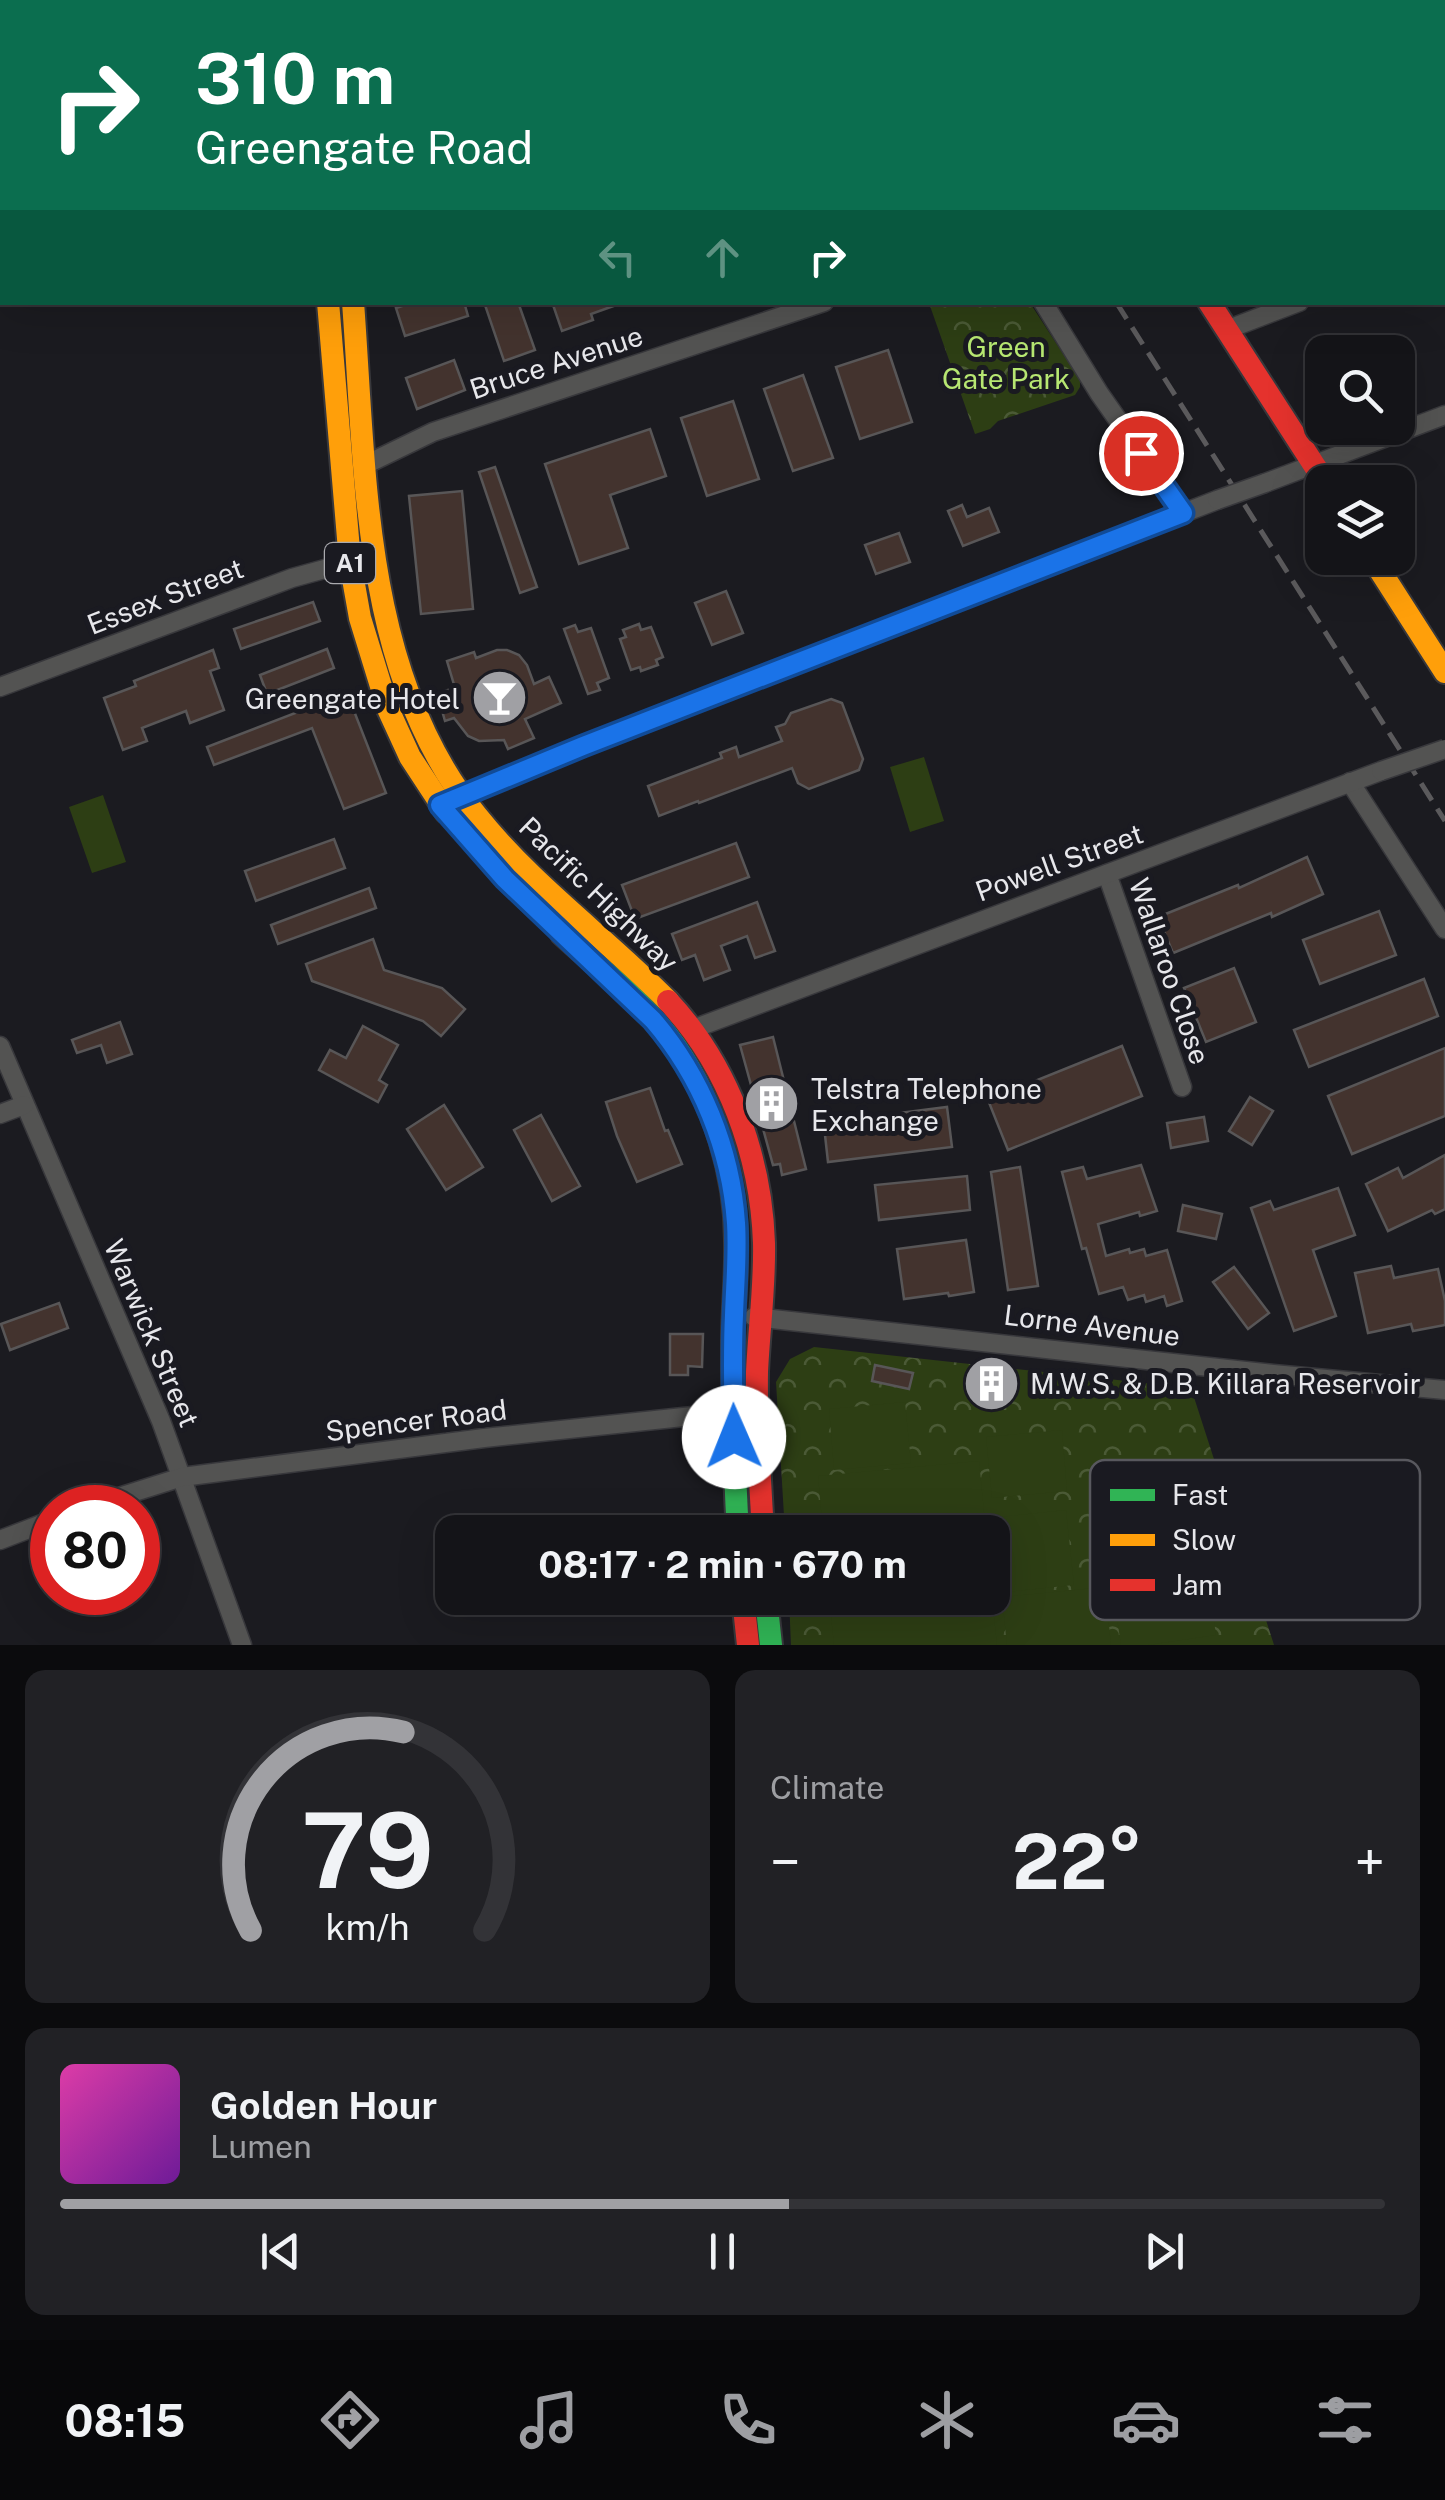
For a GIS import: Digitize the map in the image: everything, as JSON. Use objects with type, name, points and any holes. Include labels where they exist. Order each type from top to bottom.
[{"type":"main road","name":"Pacific Highway","points":[[328,305],[350,562],[360,618],[388,708],[410,756],[450,801],[505,879],[674,1044],[711,1114],[734,1201],[737,1245],[734,1412],[737,1515]]},
{"type":"main road","name":"Pacific Highway","points":[[353,305],[366,465],[385,613],[400,666],[450,801],[652,986],[693,1029],[734,1106],[763,1224],[758,1410],[762,1515]]},
{"type":"main road","points":[[1211,305],[1313,465]]},
{"type":"main road","points":[[1383,575],[1445,672]]},
{"type":"main road","points":[[745,1615],[748,1645]]},
{"type":"main road","points":[[768,1615],[772,1645]]},
{"type":"street","name":"Bruce Avenue","points":[[366,465],[433,432],[815,305]]},
{"type":"street","points":[[1045,305],[1099,393],[1183,513]]},
{"type":"street","points":[[1226,330],[1291,305]]},
{"type":"street","points":[[1338,465],[1445,415]]},
{"type":"street","points":[[450,801],[1217,500],[1265,483],[1305,476]]},
{"type":"street","name":"Essex Street","points":[[0,687],[292,578],[350,562]]},
{"type":"street","name":"Powell Street","points":[[693,1029],[1445,749]]},
{"type":"street","points":[[1350,782],[1445,930]]},
{"type":"street","name":"Wallaroo Close","points":[[1107,874],[1182,1087]]},
{"type":"street","name":"Warwick Street","points":[[0,1046],[160,1420],[242,1645]]},
{"type":"street","points":[[0,1114],[24,1105]]},
{"type":"street","name":"Lorne Avenue","points":[[734,1316],[1445,1390]]},
{"type":"street","name":"Spencer Road","points":[[157,1485],[182,1477],[484,1438],[758,1410]]},
{"type":"street","points":[[0,1540],[30,1528]]},
{"type":"green space","name":"Green Gate Park","points":[[930,305],[1031,305],[1080,380],[1080,387],[1075,395],[998,421],[990,429],[975,434]]},
{"type":"green space","points":[[924,757],[944,821],[910,832],[890,767]]},
{"type":"green space","points":[[103,795],[126,862],[92,873],[69,807]]},
{"type":"green space","points":[[814,1347],[1191,1388],[1214,1460],[1090,1460],[1090,1620],[1266,1620],[1274,1645],[791,1645],[790,1615],[1010,1615],[1010,1515],[784,1515],[776,1382],[790,1359]]},
{"type":"green space","points":[[905,1402],[911,1463],[834,1470],[829,1409]]},
{"type":"green space","points":[[1062,1430],[1067,1491],[992,1498],[986,1437]]},
{"type":"green space","points":[[979,1461],[984,1515],[821,1515],[818,1476]]},
{"type":"green space","points":[[1066,1510],[1074,1585],[1010,1592],[1010,1516]]},
{"type":"green space","points":[[1090,1588],[1090,1620],[1108,1620],[1111,1645],[1007,1645],[1004,1615],[1010,1615],[1010,1596]]},
{"type":"green space","points":[[831,1615],[994,1615],[997,1645],[834,1645]]},
{"type":"green space","points":[[1117,1620],[1214,1620],[1216,1635],[1121,1645]]},
{"type":"building","points":[[465,305],[468,316],[405,336],[396,308]]},
{"type":"building","points":[[485,305],[519,305],[535,350],[504,361]]},
{"type":"building","points":[[553,305],[616,305],[591,314],[593,320],[562,331]]},
{"type":"building","points":[[888,350],[912,422],[860,439],[836,367]]},
{"type":"building","points":[[454,360],[465,390],[417,409],[406,378]]},
{"type":"building","points":[[803,375],[833,458],[793,471],[764,389]]},
{"type":"building","points":[[733,401],[759,479],[707,496],[681,418]]},
{"type":"building","points":[[650,429],[666,476],[610,495],[628,548],[579,564],[545,464]]},
{"type":"building","points":[[495,467],[537,587],[520,593],[479,472]]},
{"type":"building","points":[[462,491],[473,609],[421,614],[409,496]]},
{"type":"building","points":[[962,505],[967,517],[989,508],[999,532],[963,546],[948,511]]},
{"type":"building","points":[[899,533],[910,562],[876,574],[865,545]]},
{"type":"building","points":[[726,591],[743,633],[712,645],[695,603]]},
{"type":"building","points":[[313,602],[320,621],[241,649],[234,629]]},
{"type":"building","points":[[639,624],[641,630],[651,627],[663,657],[656,660],[658,665],[641,671],[640,667],[631,670],[620,639],[626,637],[623,630]]},
{"type":"building","points":[[575,625],[578,632],[591,628],[609,678],[597,683],[600,690],[588,694],[564,629]]},
{"type":"building","points":[[327,649],[334,668],[267,694],[260,675]]},
{"type":"building","points":[[213,650],[219,668],[210,671],[224,710],[190,723],[186,711],[142,728],[147,741],[123,750],[104,698],[136,686],[134,681]]},
{"type":"building","name":"Greengate Hotel","points":[[497,650],[519,655],[534,684],[549,677],[561,703],[525,719],[534,738],[508,749],[504,740],[479,741],[468,736],[454,718],[445,721],[437,693],[455,688],[447,661],[474,652],[476,658]]},
{"type":"building","points":[[347,693],[386,793],[344,809],[312,728],[214,765],[207,747]]},
{"type":"building","points":[[831,699],[842,703],[863,759],[859,770],[809,789],[798,783],[792,768],[659,816],[648,786],[722,758],[720,753],[736,747],[739,757],[782,741],[776,727],[785,724],[791,713]]},
{"type":"building","points":[[334,839],[345,868],[256,901],[245,871]]},
{"type":"building","points":[[736,843],[749,877],[635,919],[622,885]]},
{"type":"building","points":[[1307,857],[1323,894],[1173,953],[1158,917],[1238,885],[1239,888]]},
{"type":"building","points":[[369,888],[376,908],[278,944],[271,925]]},
{"type":"building","points":[[757,902],[775,951],[755,958],[747,936],[721,946],[730,970],[704,980],[695,955],[682,960],[672,934]]},
{"type":"building","points":[[1379,911],[1396,955],[1320,984],[1303,940]]},
{"type":"building","points":[[373,939],[384,970],[442,988],[465,1009],[441,1036],[423,1021],[312,981],[306,964]]},
{"type":"building","points":[[1234,968],[1256,1022],[1206,1042],[1184,988]]},
{"type":"building","points":[[1424,979],[1438,1016],[1309,1067],[1294,1030]]},
{"type":"building","points":[[120,1022],[132,1054],[107,1063],[101,1045],[77,1053],[72,1040]]},
{"type":"building","points":[[363,1026],[398,1045],[379,1080],[387,1085],[378,1102],[319,1070],[330,1050],[346,1058]]},
{"type":"building","name":"Telstra Telephone Exchange","points":[[773,1037],[806,1169],[782,1175],[780,1164],[773,1165],[740,1045]]},
{"type":"building","points":[[1122,1046],[1142,1096],[1008,1150],[988,1100]]},
{"type":"building","points":[[1445,1048],[1445,1116],[1352,1154],[1328,1096]]},
{"type":"building","points":[[650,1088],[682,1164],[637,1182],[606,1102]]},
{"type":"building","points":[[1250,1097],[1273,1111],[1252,1145],[1229,1131]]},
{"type":"building","points":[[444,1105],[483,1167],[446,1190],[407,1129]]},
{"type":"building","points":[[947,1107],[952,1147],[828,1162],[824,1126]]},
{"type":"building","points":[[541,1115],[580,1186],[552,1201],[514,1130]]},
{"type":"building","points":[[1204,1117],[1208,1141],[1171,1148],[1167,1123]]},
{"type":"building","points":[[1445,1155],[1445,1209],[1435,1214],[1432,1210],[1388,1231],[1366,1184],[1398,1168],[1403,1178]]},
{"type":"building","points":[[1141,1165],[1157,1211],[1098,1224],[1106,1256],[1129,1249],[1130,1253],[1144,1249],[1146,1256],[1167,1250],[1182,1301],[1167,1306],[1164,1296],[1146,1302],[1144,1295],[1128,1300],[1123,1287],[1099,1294],[1086,1248],[1082,1249],[1062,1172],[1083,1167],[1087,1179]]},
{"type":"building","points":[[1020,1167],[1038,1286],[1008,1290],[991,1172]]},
{"type":"building","points":[[967,1176],[970,1210],[879,1220],[875,1185]]},
{"type":"building","points":[[1338,1188],[1355,1235],[1313,1250],[1336,1316],[1294,1331],[1251,1208],[1270,1201],[1274,1210]]},
{"type":"building","points":[[1183,1205],[1222,1214],[1216,1239],[1178,1231]]},
{"type":"building","points":[[966,1240],[974,1292],[904,1299],[897,1249]]},
{"type":"building","points":[[1391,1266],[1394,1278],[1438,1269],[1445,1325],[1413,1331],[1411,1324],[1368,1333],[1355,1273]]},
{"type":"building","points":[[1234,1267],[1269,1313],[1248,1329],[1213,1282]]},
{"type":"building","points":[[59,1303],[68,1328],[10,1350],[1,1324]]},
{"type":"building","points":[[670,1334],[703,1334],[702,1367],[688,1366],[688,1375],[670,1375]]},
{"type":"building","points":[[875,1365],[913,1373],[909,1389],[872,1381]]},
{"type":"building","name":"M.W.S. & D.B. Killara Reservoir","points":[[978,1370],[1009,1375],[1005,1396],[974,1390]]},
{"type":"railway","points":[[1118,305],[1445,821]]},
{"type":"traffic: fast","points":[[562,934],[637,1001],[664,1031],[701,1092],[720,1140],[735,1216],[733,1389],[737,1515]]},
{"type":"traffic: fast","points":[[768,1615],[771,1645]]},
{"type":"traffic: slow","points":[[328,305],[350,562],[360,618],[388,709],[410,757],[446,812]]},
{"type":"traffic: slow","points":[[353,305],[377,571],[391,637],[411,701],[439,761],[477,816],[546,889],[668,1001]]},
{"type":"traffic: slow","points":[[1383,575],[1445,672]]},
{"type":"traffic: jam","points":[[1211,305],[1314,465]]},
{"type":"traffic: jam","points":[[668,1001],[708,1053],[724,1082],[756,1177],[764,1243],[757,1392],[762,1515]]},
{"type":"traffic: jam","points":[[745,1615],[748,1645]]},
{"type":"place","name":"Greengate Hotel","points":[[499,698]]},
{"type":"place","name":"Telstra Telephone Exchange","points":[[772,1104]]},
{"type":"place","name":"M.W.S. & D.B. Killara Reservoir","points":[[991,1383]]},
{"type":"route","points":[[734,1437],[734,1201],[711,1114],[694,1076],[653,1020],[505,879],[440,805],[1183,513],[1141,453]]}]
